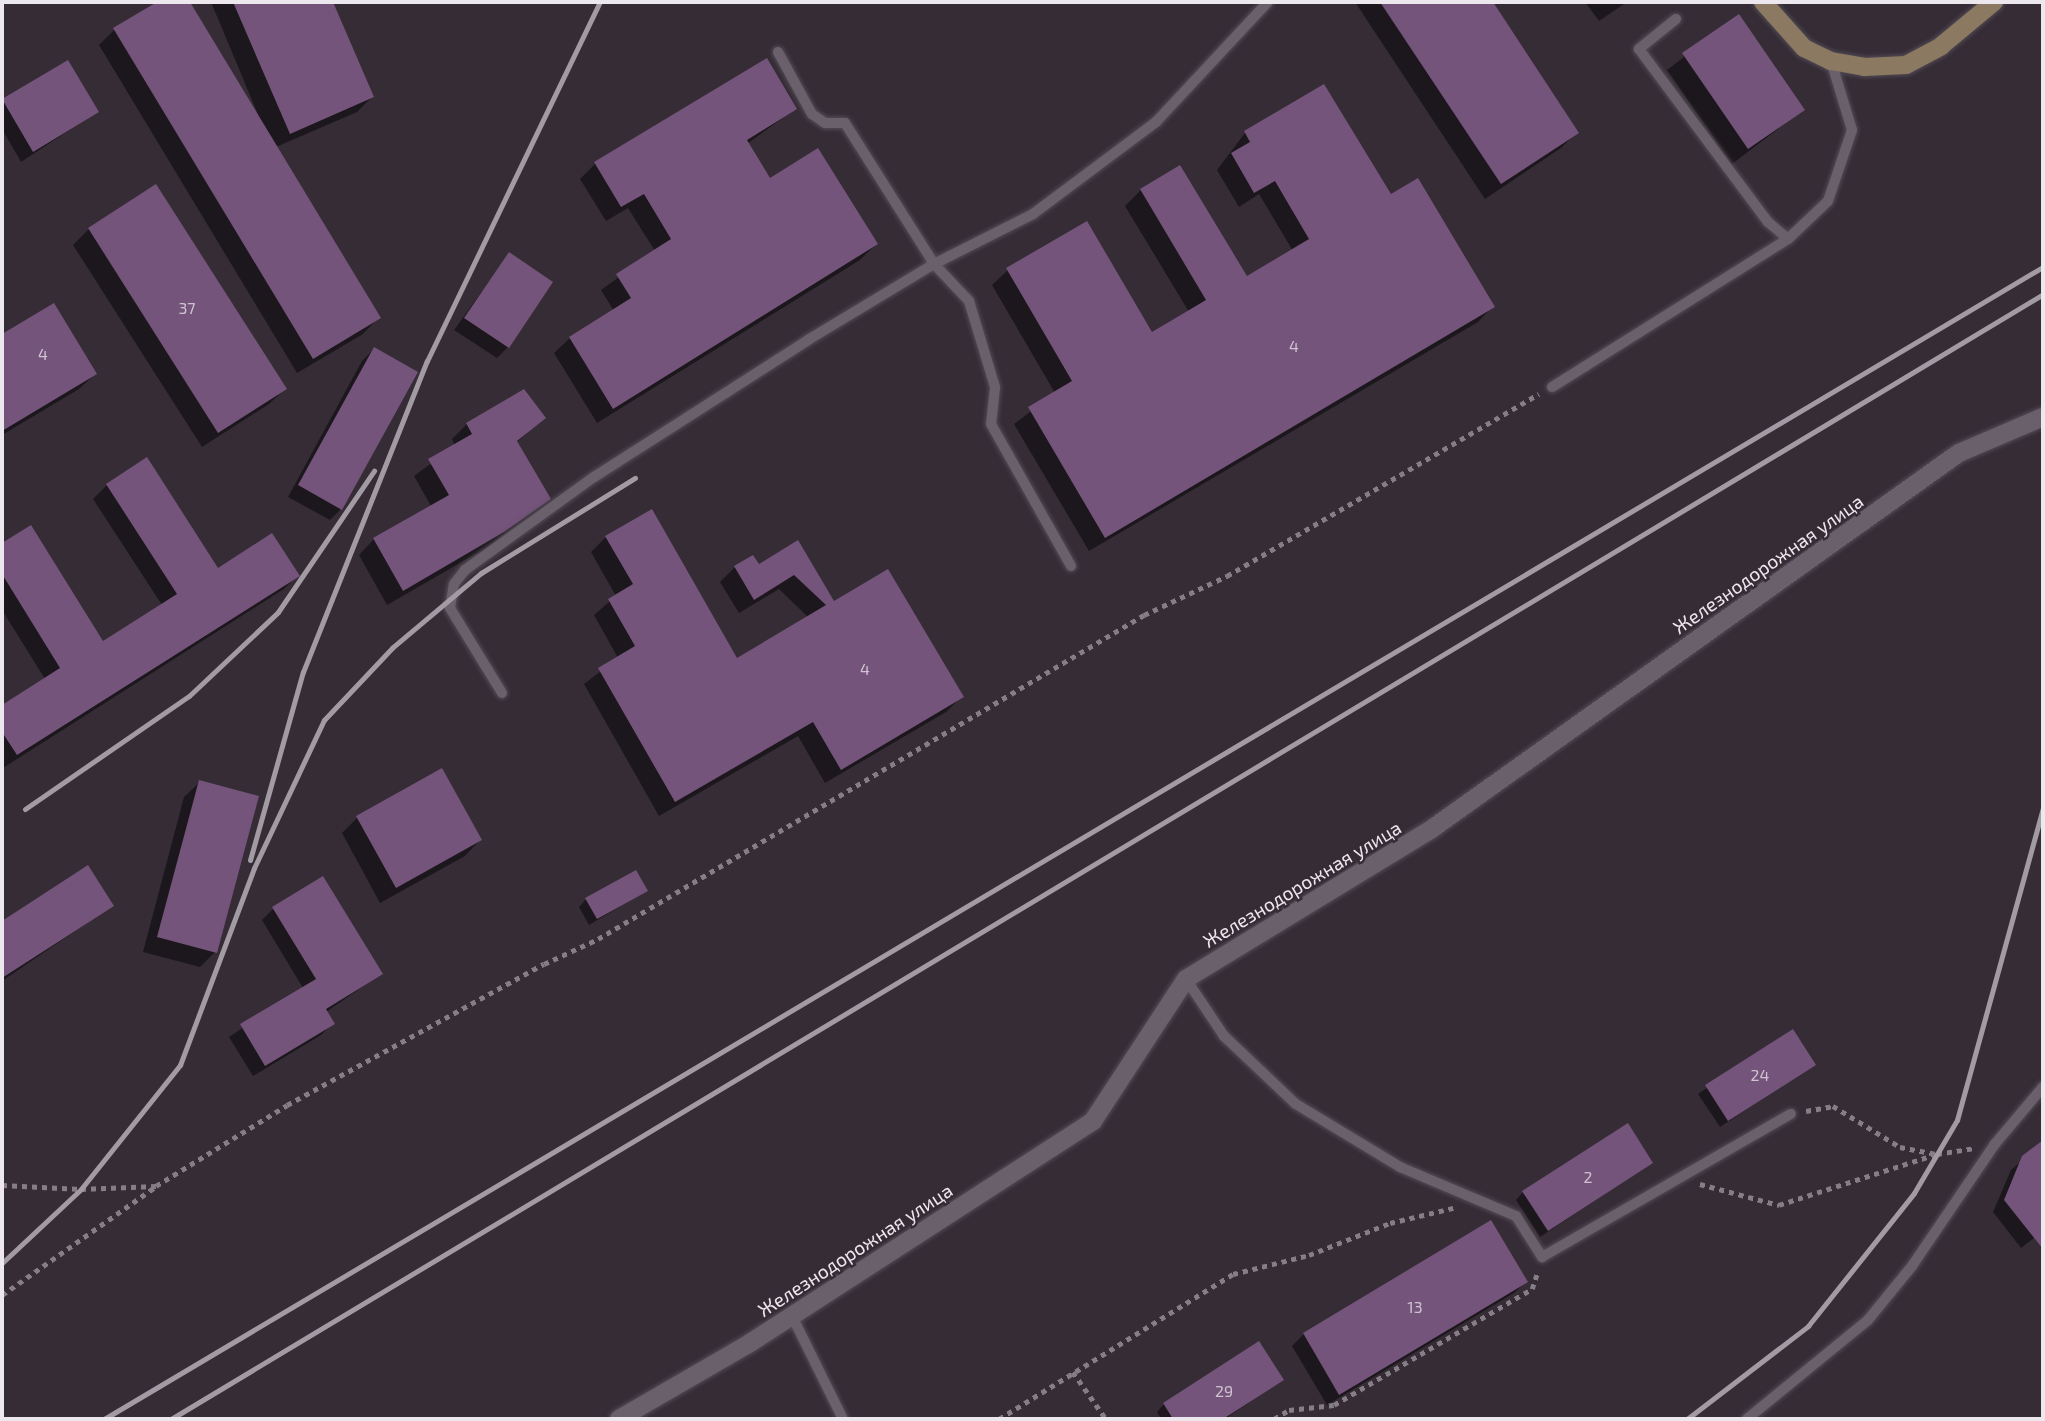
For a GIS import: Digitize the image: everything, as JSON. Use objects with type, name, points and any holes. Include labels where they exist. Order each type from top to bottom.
[{"type":"street","points":[[1763,2],[1804,48],[1831,61],[1864,67],[1906,65],[1941,46],[1994,2]]},
{"type":"street","name":"Железнодорожная улица","points":[[619,1419],[792,1316],[1093,1121],[1186,979],[1433,828],[1959,453],[2043,417]]},
{"type":"lane","points":[[502,693],[450,608],[454,584],[465,570],[606,470],[934,264],[1033,214],[1156,122],[1268,2]]},
{"type":"lane","points":[[1676,19],[1639,49],[1768,222],[1788,239]]},
{"type":"lane","points":[[778,52],[812,114],[825,122],[845,123],[934,264],[969,301],[995,387],[991,424],[1070,566]]},
{"type":"lane","points":[[1552,387],[1788,239],[1828,201],[1852,130],[1831,61]]},
{"type":"lane","points":[[1186,979],[1224,1036],[1296,1104],[1401,1167],[1516,1216],[1542,1257],[1791,1114]]},
{"type":"lane","points":[[1747,1419],[1868,1320],[1912,1266],[1995,1144],[2043,1087]]},
{"type":"lane","points":[[792,1316],[843,1419]]},
{"type":"path","points":[[2,1295],[156,1186],[287,1105],[544,964],[598,939],[1144,615],[1227,576],[1552,387]]},
{"type":"path","points":[[1791,1114],[1833,1106],[1900,1147],[1937,1154]]},
{"type":"path","points":[[1679,1179],[1779,1205],[1937,1154],[1995,1144]]},
{"type":"path","points":[[2,1185],[81,1189],[156,1186]]},
{"type":"path","points":[[999,1419],[1233,1274],[1308,1255],[1390,1223],[1465,1205],[1493,1204]]},
{"type":"path","points":[[1275,1419],[1289,1410],[1334,1405],[1532,1289],[1542,1257]]},
{"type":"path","points":[[1073,1372],[1106,1419]]},
{"type":"building","points":[[157,2],[190,2],[381,318],[313,359],[113,28]]},
{"type":"building","points":[[233,2],[333,2],[374,97],[290,134]]},
{"type":"building","points":[[1380,2],[1493,2],[1579,133],[1501,184]]},
{"type":"building","points":[[1739,14],[1805,110],[1748,149],[1682,53]]},
{"type":"building","points":[[767,58],[797,109],[747,140],[770,178],[818,148],[878,244],[613,409],[569,337],[631,298],[616,274],[671,239],[644,194],[621,207],[594,162]]},
{"type":"building","points":[[68,60],[99,112],[33,152],[2,99]]},
{"type":"building","points":[[1324,84],[1391,194],[1418,178],[1495,307],[1105,538],[1028,407],[1072,381],[1006,268],[1087,221],[1152,332],[1206,300],[1140,189],[1180,165],[1247,276],[1309,239],[1275,181],[1254,193],[1231,153],[1250,142],[1244,131]]},
{"type":"building","points":[[156,184],[287,389],[218,433],[88,228]]},
{"type":"building","points":[[509,252],[553,282],[509,348],[464,318]]},
{"type":"building","points":[[54,303],[97,374],[2,431],[2,334]]},
{"type":"building","points":[[374,347],[418,372],[342,510],[298,485]]},
{"type":"building","points":[[524,389],[546,418],[517,441],[551,499],[504,532],[403,591],[373,538],[449,495],[428,459],[472,434],[466,423]]},
{"type":"building","points":[[147,457],[218,568],[272,533],[300,576],[17,755],[2,732],[2,705],[60,668],[2,574],[2,543],[31,525],[103,641],[177,594],[106,484]]},
{"type":"building","points":[[652,509],[737,658],[826,605],[794,575],[754,600],[734,566],[753,555],[759,564],[798,540],[834,601],[888,569],[964,697],[841,770],[813,722],[675,802],[598,668],[635,646],[608,599],[633,584],[605,536]]},
{"type":"building","points":[[442,768],[482,840],[396,888],[356,816]]},
{"type":"building","points":[[199,780],[259,796],[217,953],[157,937]]},
{"type":"building","points":[[88,865],[114,906],[2,978],[2,921]]},
{"type":"building","points":[[636,870],[648,891],[597,919],[585,898]]},
{"type":"building","points":[[323,876],[383,974],[326,1009],[335,1024],[265,1066],[240,1024],[316,979],[272,907]]},
{"type":"building","points":[[1793,1029],[1816,1065],[1728,1121],[1705,1085]]},
{"type":"building","points":[[1628,1123],[1653,1163],[1548,1231],[1522,1191]]},
{"type":"building","points":[[2043,1140],[2043,1249],[2004,1200],[2022,1156]]},
{"type":"building","points":[[1491,1220],[1528,1282],[1339,1395],[1303,1333]]},
{"type":"building","points":[[1259,1341],[1284,1380],[1223,1419],[1173,1419],[1163,1403]]},
{"type":"railway","points":[[250,860],[303,672],[427,361],[600,2]]},
{"type":"railway","points":[[104,1419],[2043,267]]},
{"type":"railway","points":[[171,1419],[2043,294]]},
{"type":"railway","points":[[25,809],[189,696],[278,612],[374,471]]},
{"type":"railway","points":[[2,1263],[81,1189],[180,1065],[254,868],[324,720],[393,647],[481,573],[635,478]]},
{"type":"railway","points":[[1687,1419],[1808,1326],[1914,1193],[1957,1120],[2043,807]]}]
